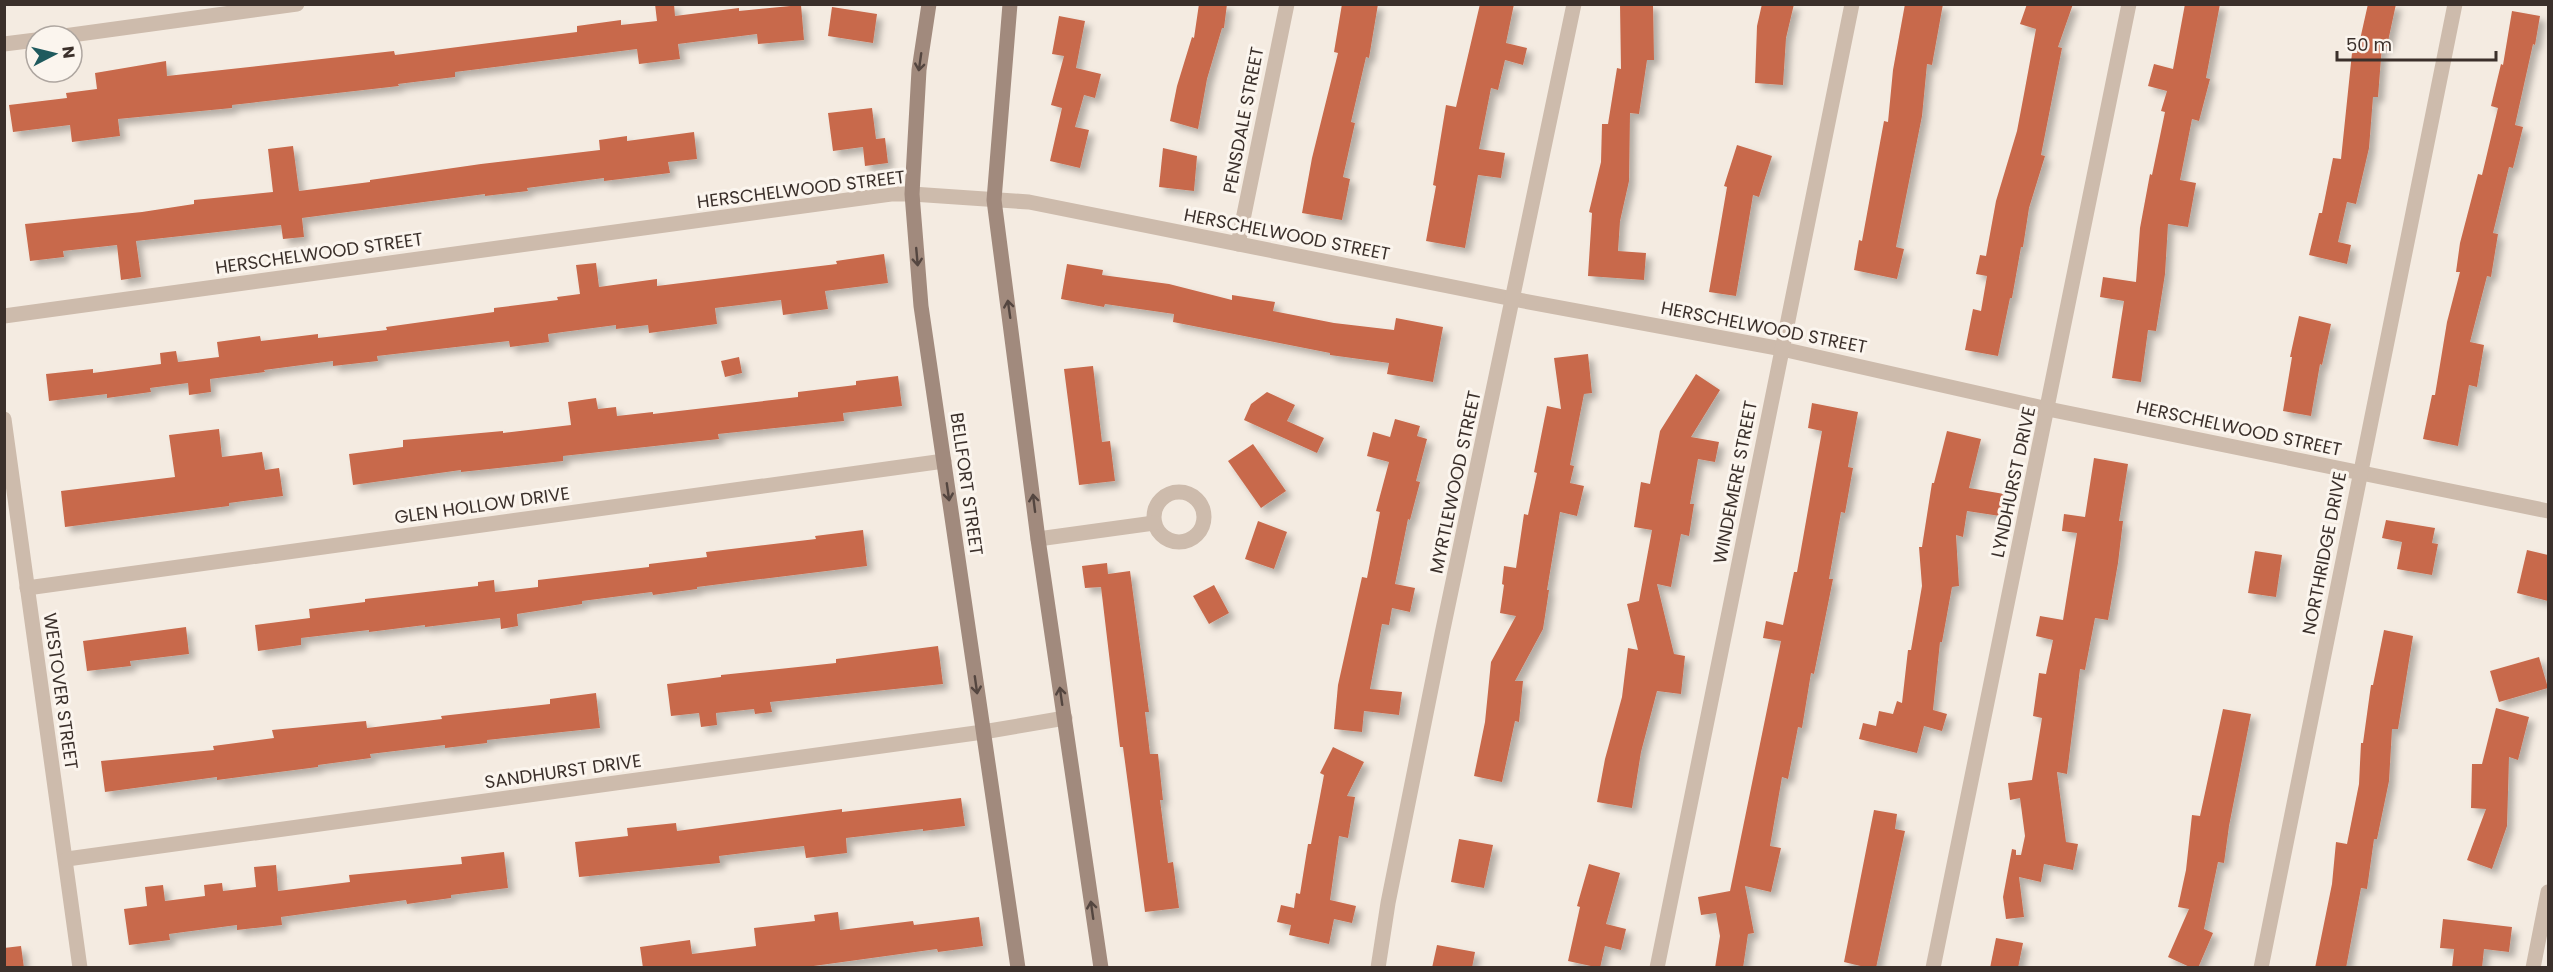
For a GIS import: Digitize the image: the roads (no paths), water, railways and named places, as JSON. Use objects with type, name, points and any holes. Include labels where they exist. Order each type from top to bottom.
[{"type":"main road","name":"BELLFORT STREET","points":[[929,4],[919,70],[912,194],[921,306],[1018,968]]},
{"type":"main road","points":[[1010,4],[994,200],[1038,539],[1101,968]]},
{"type":"street","points":[[84,33],[297,4]]},
{"type":"street","name":"PENSDALE STREET","points":[[1238,244],[1287,4]]},
{"type":"street","name":"MYRTLEWOOD STREET","points":[[1377,968],[1435,669],[1574,4]]},
{"type":"street","name":"WINDEMERE STREET","points":[[1657,968],[1852,4]]},
{"type":"street","name":"LYNDHURST DRIVE","points":[[1933,968],[2129,4]]},
{"type":"street","name":"NORTHRIDGE DRIVE","points":[[2261,968],[2455,4]]},
{"type":"street","points":[[4,44],[24,42]]},
{"type":"street","name":"HERSCHELWOOD STREET","points":[[4,315],[891,194],[1029,202],[1513,299],[1782,349],[2048,409],[2548,511]]},
{"type":"street","name":"WESTOVER STREET","points":[[4,419],[67,859],[80,968]]},
{"type":"street","name":"GLEN HOLLOW DRIVE","points":[[27,588],[944,462]]},
{"type":"street","points":[[1038,539],[1154,523]]},
{"type":"street","name":"SANDHURST DRIVE","points":[[67,859],[983,732],[1065,718]]},
{"type":"street","points":[[2533,968],[2548,892]]}]
